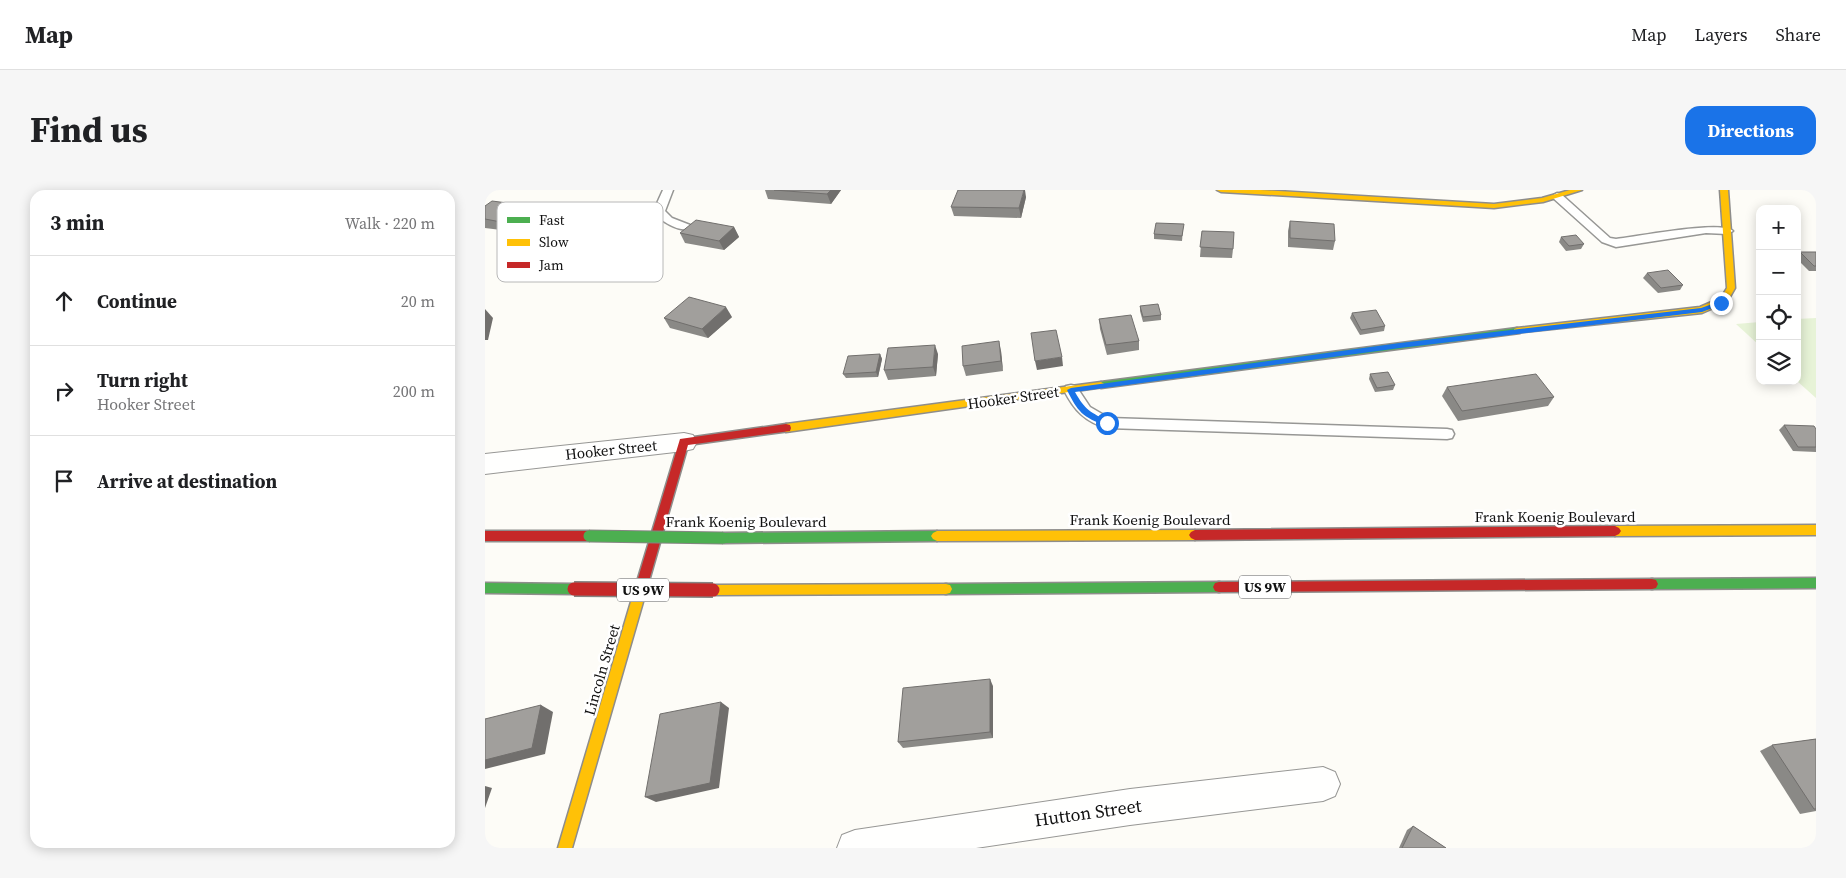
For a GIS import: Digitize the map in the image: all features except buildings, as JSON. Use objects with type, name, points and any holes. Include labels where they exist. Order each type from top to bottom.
[{"type":"main road","points":[[1221,190],[1426,204],[1493,206],[1543,200],[1578,190]]},
{"type":"main road","name":"Hooker Street","points":[[685,442],[1400,345],[1702,310],[1725,300],[1731,288],[1724,190]]},
{"type":"main road","name":"Lincoln Street","points":[[565,848],[685,442]]},
{"type":"main road","name":"Frank Koenig Boulevard","points":[[485,536],[723,538],[1816,530]]},
{"type":"main road","name":"US 9W","points":[[485,588],[713,590],[1816,583]]},
{"type":"street","name":"Hooker Street","points":[[485,464],[685,442]]},
{"type":"street","name":"Hutton Street","points":[[855,848],[1130,807],[1323,784]]},
{"type":"lane","points":[[663,202],[668,190]]},
{"type":"lane","points":[[1557,196],[1606,240],[1616,243],[1706,230],[1727,231]]},
{"type":"lane","points":[[663,216],[668,220],[687,227]]},
{"type":"lane","points":[[1071,390],[1080,408],[1091,416],[1107,423],[1447,434]]},
{"type":"green space","points":[[1816,318],[1816,398],[1801,385],[1801,319]]},
{"type":"green space","points":[[1756,322],[1756,342],[1736,324]]},
{"type":"traffic: fast","points":[[1101,385],[1517,331]]},
{"type":"traffic: fast","points":[[589,536],[723,538]]},
{"type":"traffic: fast","points":[[723,538],[937,536]]},
{"type":"traffic: fast","points":[[1652,584],[1816,583]]},
{"type":"traffic: fast","points":[[946,589],[1219,587]]},
{"type":"traffic: fast","points":[[485,588],[574,589]]},
{"type":"traffic: slow","points":[[1221,190],[1494,206],[1543,200],[1578,190]]},
{"type":"traffic: slow","points":[[1517,331],[1702,310],[1724,300],[1731,288],[1724,190]]},
{"type":"traffic: slow","points":[[786,428],[1101,385]]},
{"type":"traffic: slow","points":[[1615,531],[1816,530]]},
{"type":"traffic: slow","points":[[937,536],[1195,535]]},
{"type":"traffic: slow","points":[[713,590],[946,589]]},
{"type":"traffic: slow","points":[[565,848],[639,595]]},
{"type":"traffic: jam","points":[[639,595],[684,442],[786,428]]},
{"type":"traffic: jam","points":[[1195,535],[1615,531]]},
{"type":"traffic: jam","points":[[485,536],[589,536]]},
{"type":"traffic: jam","points":[[1219,587],[1652,584]]},
{"type":"traffic: jam","points":[[574,589],[713,590]]},
{"type":"route","points":[[1107,423],[1091,416],[1080,408],[1071,390],[1400,345],[1702,310],[1721,303]]}]
